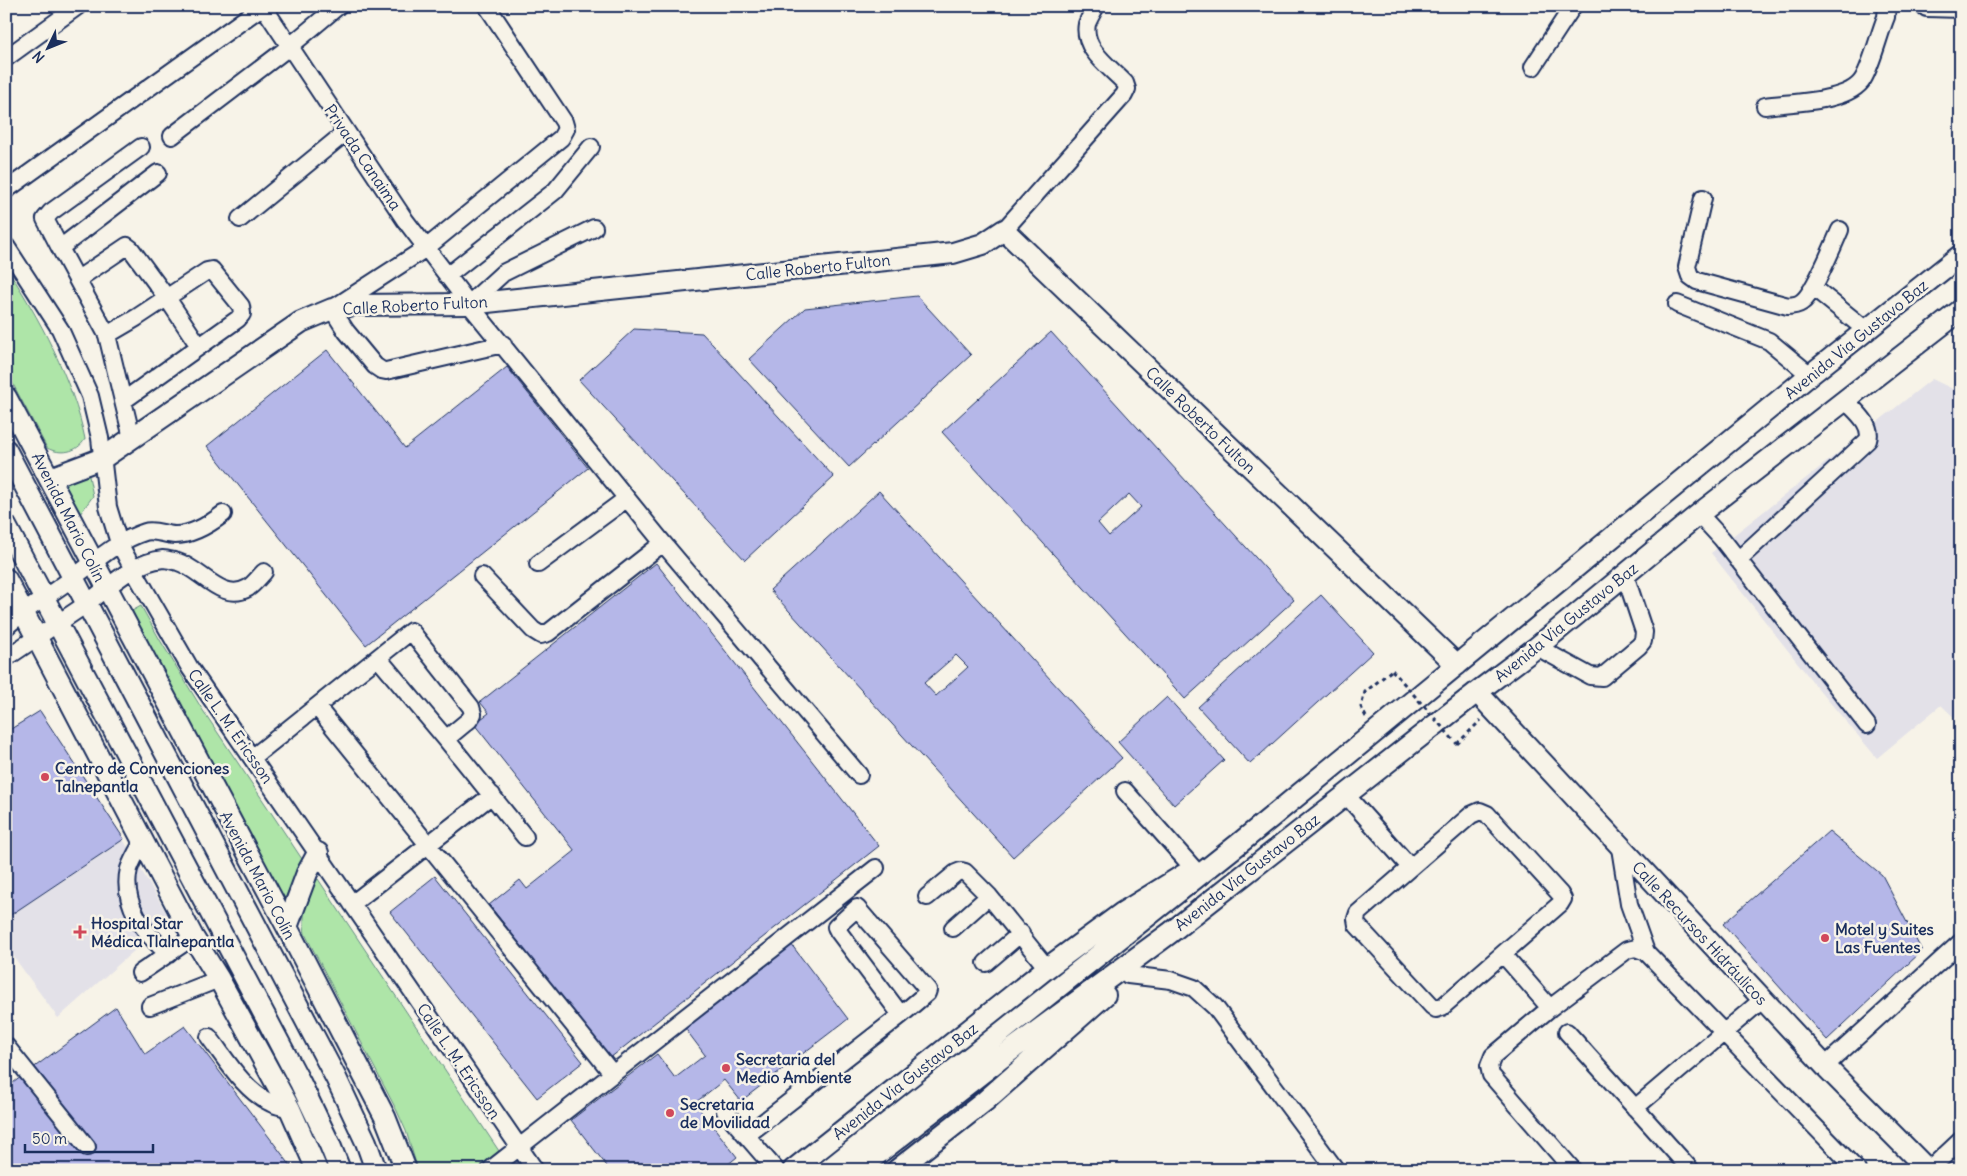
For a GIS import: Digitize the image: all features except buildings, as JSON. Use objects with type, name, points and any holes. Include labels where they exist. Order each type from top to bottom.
[{"type":"main road","points":[[1927,6],[1961,7]]},
{"type":"main road","name":"Calle Roberto Fulton","points":[[50,478],[103,458],[301,322],[332,309],[355,305],[469,304],[953,253],[983,244],[1004,230],[1457,665]]},
{"type":"main road","name":"Avenida Via Gustavo Baz","points":[[828,1170],[1126,935],[1810,375],[1961,255]]},
{"type":"main road","name":"Avenida Via Gustavo Baz","points":[[857,1170],[1014,1048],[1170,933],[1346,796],[1537,647],[1699,514],[1961,310]]},
{"type":"main road","name":"Avenida Mario Colín","points":[[6,397],[287,927],[385,1117],[406,1170]]},
{"type":"main road","name":"Avenida Mario Colín","points":[[6,450],[336,1078],[366,1142],[376,1170]]},
{"type":"main road","points":[[6,526],[300,1082],[340,1170]]},
{"type":"main road","points":[[6,579],[193,937],[290,1108],[317,1170]]},
{"type":"main road","name":"Calle Recursos Hidráulicos","points":[[1477,692],[1762,1000],[1928,1170]]},
{"type":"main road","name":"Avenida Via Gustavo Baz","points":[[793,1170],[1047,968],[1122,913],[1241,842]]},
{"type":"main road","points":[[287,927],[307,874],[318,853]]},
{"type":"main road","points":[[177,905],[199,892]]},
{"type":"main road","name":"Avenida Via Gustavo Baz","points":[[898,1170],[984,1101],[1128,975],[1170,933]]},
{"type":"street","points":[[6,58],[78,6]]},
{"type":"street","points":[[6,190],[263,6]]},
{"type":"street","name":"Privada Canaima","points":[[263,6],[405,220],[447,276],[626,499],[858,775]]},
{"type":"street","points":[[172,136],[289,47],[338,6]]},
{"type":"street","points":[[487,6],[564,122],[566,129],[561,138],[426,248],[332,309],[346,332],[375,366],[381,370],[386,371],[503,344]]},
{"type":"street","points":[[1004,230],[1124,95],[1127,89],[1125,83],[1092,49],[1086,38],[1088,24],[1096,6]]},
{"type":"street","points":[[1533,67],[1573,6]]},
{"type":"street","points":[[1764,106],[1840,96],[1853,90],[1863,80],[1886,17],[1887,6]]},
{"type":"street","points":[[240,219],[346,132]]},
{"type":"street","points":[[132,438],[107,334],[45,219],[51,212],[141,147]]},
{"type":"street","points":[[447,276],[555,191],[591,147]]},
{"type":"street","points":[[60,248],[158,173]]},
{"type":"street","points":[[1704,198],[1687,267],[1690,276],[1697,281],[1788,306],[1804,301],[1813,287],[1840,230]]},
{"type":"street","points":[[469,304],[503,273],[594,228]]},
{"type":"street","name":"Calle L. M. Ericsson","points":[[6,246],[60,329],[90,396],[103,458],[108,506],[119,543],[133,569],[190,668],[518,1148],[535,1170]]},
{"type":"street","points":[[78,279],[127,246],[167,298],[199,346]]},
{"type":"street","points":[[107,334],[167,298],[207,271],[212,270],[217,274],[241,306],[242,314],[238,319],[123,401]]},
{"type":"street","points":[[1813,287],[1866,330]]},
{"type":"street","points":[[1677,304],[1770,341],[1810,375]]},
{"type":"street","points":[[1738,560],[1868,440],[1870,433],[1867,426],[1845,400]]},
{"type":"street","points":[[538,564],[626,499]]},
{"type":"street","points":[[6,627],[23,612],[119,543],[147,531],[176,535],[192,532],[210,524],[223,514]]},
{"type":"street","points":[[1699,514],[1738,560],[1867,726]]},
{"type":"street","points":[[482,576],[533,630],[541,635],[548,633],[663,543]]},
{"type":"street","points":[[6,658],[133,569],[164,559],[187,565],[225,591],[235,593],[249,587],[264,572]]},
{"type":"street","points":[[1537,647],[1595,678],[1602,677],[1610,671],[1644,640],[1644,632],[1625,575]]},
{"type":"street","points":[[252,758],[412,630],[471,707],[473,714],[469,720],[446,738]]},
{"type":"street","points":[[378,658],[446,738],[525,837]]},
{"type":"street","points":[[317,707],[612,1073]]},
{"type":"street","points":[[1124,791],[1194,869]]},
{"type":"street","points":[[352,904],[492,795]]},
{"type":"street","points":[[1346,796],[1410,867]]},
{"type":"street","points":[[1480,811],[1487,814],[1563,899],[1560,904],[1504,954],[1442,1007],[1436,1009],[1357,925],[1356,919],[1358,913],[1410,867],[1471,815],[1480,811]]},
{"type":"street","points":[[143,841],[129,868],[129,896],[134,913],[158,945],[169,954]]},
{"type":"street","points":[[1620,848],[1629,904],[1646,952]]},
{"type":"street","points":[[490,1170],[876,868]]},
{"type":"street","points":[[927,897],[956,873],[965,872],[989,896],[1047,968]]},
{"type":"street","points":[[953,928],[989,896]]},
{"type":"street","points":[[747,1135],[901,1015],[927,994],[928,990],[858,908],[854,909],[836,926],[838,931],[901,1015]]},
{"type":"street","points":[[986,963],[1020,933]]},
{"type":"street","points":[[140,973],[193,937]]},
{"type":"street","points":[[1825,1066],[1961,942]]},
{"type":"street","points":[[1573,1170],[1491,1075],[1489,1066],[1493,1056],[1550,1008],[1627,950],[1636,948],[1646,952],[1857,1170]]},
{"type":"street","points":[[1504,954],[1550,1008]]},
{"type":"street","points":[[1128,975],[1171,980],[1194,988],[1215,1007],[1336,1170]]},
{"type":"street","points":[[150,1006],[219,980]]},
{"type":"street","points":[[1635,1108],[1762,1000]]},
{"type":"street","points":[[1567,1032],[1691,1170]]},
{"type":"street","points":[[209,1037],[257,1095],[271,1103],[290,1108]]},
{"type":"street","points":[[6,1046],[87,1147]]},
{"type":"street","points":[[725,1111],[776,1170]]},
{"type":"street","points":[[1928,1170],[1961,1140]]},
{"type":"path","points":[[1375,733],[1361,706],[1365,692],[1392,670],[1457,744],[1483,718]]},
{"type":"shaded area","points":[[1932,379],[1961,393],[1961,724],[1941,705],[1877,758],[1816,686],[1711,553]]},
{"type":"shaded area","name":"Hospital Star Médica Tlalnepantla","points":[[113,822],[170,919],[58,1018],[6,946],[6,901]]},
{"type":"green space","points":[[6,267],[42,328],[73,395],[85,439],[82,444],[73,450],[57,452],[47,448],[6,371]]},
{"type":"green space","points":[[88,471],[93,496],[80,514],[61,476]]},
{"type":"green space","points":[[141,606],[202,709],[302,859],[284,901],[132,611]]},
{"type":"green space","points":[[318,879],[499,1151],[478,1170],[418,1170],[406,1131],[397,1111],[305,934],[304,920],[307,898]]},
{"type":"place","name":"Centro de Convenciones Talnepantla","points":[[45,777]]},
{"type":"place","name":"Hospital Star Médica Tlalnepantla","points":[[80,932]]},
{"type":"place","name":"Motel y Suites Las Fuentes","points":[[1825,938]]},
{"type":"place","name":"Secretaria del Medio Ambiente","points":[[726,1068]]},
{"type":"place","name":"Secretaria de Movilidad","points":[[670,1113]]}]
